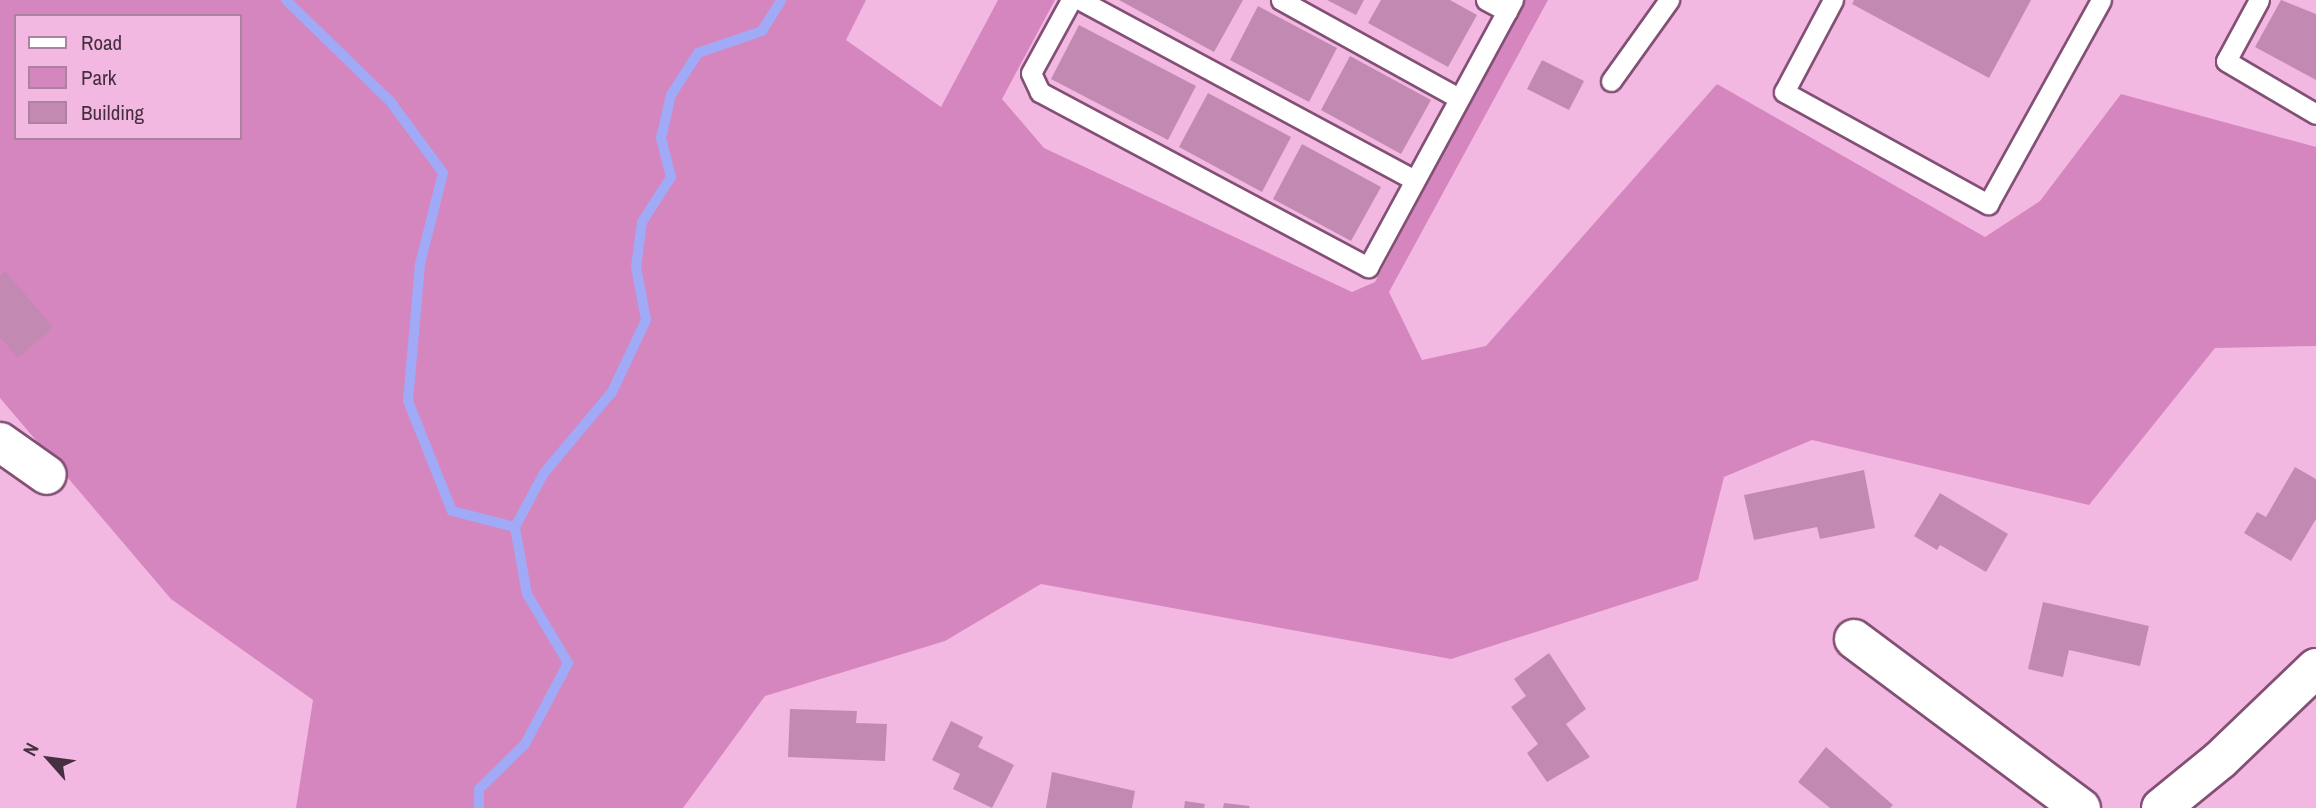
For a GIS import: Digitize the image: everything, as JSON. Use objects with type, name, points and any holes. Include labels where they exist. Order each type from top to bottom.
[{"type":"street","points":[[0,442],[47,475]]},
{"type":"street","points":[[1854,639],[2081,808]]},
{"type":"street","points":[[2161,808],[2220,760],[2316,668]]},
{"type":"lane","points":[[1071,0],[1031,73],[1040,92],[1368,267],[1412,179],[1510,5],[1486,0]]},
{"type":"lane","points":[[1080,0],[1412,179]]},
{"type":"lane","points":[[1281,0],[1457,97]]},
{"type":"lane","points":[[1611,81],[1669,0]]},
{"type":"lane","points":[[1833,0],[1784,92],[1988,204],[2101,0]]},
{"type":"lane","points":[[2259,0],[2226,61],[2316,114]]},
{"type":"green space","points":[[0,0],[866,0],[846,40],[941,107],[998,0],[1055,0],[1002,99],[1044,148],[1352,292],[1375,282],[1525,0],[1548,0],[1389,292],[1422,360],[1486,346],[1717,84],[1985,237],[2040,201],[2121,94],[2316,147],[2316,346],[2215,348],[2089,505],[1812,440],[1724,477],[1698,580],[1451,659],[1041,584],[945,641],[765,696],[683,808],[296,808],[313,700],[171,599],[0,398]]},
{"type":"building","points":[[1119,0],[1243,0],[1214,52]]},
{"type":"building","points":[[1327,0],[1364,0],[1356,15]]},
{"type":"building","points":[[1381,0],[1450,0],[1477,15],[1448,67],[1368,23]]},
{"type":"building","points":[[1854,0],[2031,0],[1989,78],[1852,4]]},
{"type":"building","points":[[2281,0],[2316,14],[2316,80],[2255,47]]},
{"type":"building","points":[[1258,6],[1337,48],[1309,102],[1230,60]]},
{"type":"building","points":[[1079,25],[1196,86],[1168,140],[1051,79]]},
{"type":"building","points":[[1350,56],[1431,100],[1401,154],[1321,110]]},
{"type":"building","points":[[1542,60],[1584,81],[1569,110],[1527,89]]},
{"type":"building","points":[[1208,93],[1291,137],[1262,192],[1179,147]]},
{"type":"building","points":[[1302,144],[1381,187],[1351,241],[1273,199]]},
{"type":"building","points":[[5,271],[53,327],[18,358],[0,337],[0,276]]},
{"type":"building","points":[[2295,467],[2316,479],[2316,519],[2291,561],[2244,533],[2257,512],[2266,517]]},
{"type":"building","points":[[1864,470],[1875,528],[1820,539],[1817,527],[1754,540],[1744,495]]},
{"type":"building","points":[[1940,493],[2008,534],[1986,572],[1940,545],[1937,550],[1914,536]]},
{"type":"building","points":[[2043,602],[2149,626],[2140,666],[2069,650],[2063,677],[2028,669]]},
{"type":"building","points":[[1549,653],[1586,709],[1566,724],[1590,757],[1547,782],[1527,753],[1538,744],[1511,707],[1526,696],[1514,679]]},
{"type":"building","points":[[790,709],[857,711],[856,723],[887,724],[885,761],[788,757]]},
{"type":"building","points":[[951,721],[983,737],[978,747],[1014,765],[992,808],[953,789],[960,774],[932,760]]},
{"type":"building","points":[[1826,747],[1893,805],[1890,808],[1830,808],[1798,782]]},
{"type":"building","points":[[1052,772],[1135,791],[1132,808],[1046,808]]},
{"type":"building","points":[[1185,801],[1205,804],[1204,808],[1184,808]]},
{"type":"building","points":[[1224,803],[1250,806],[1223,808]]},
{"type":"waterway","points":[[286,0],[390,101],[443,173],[420,264],[408,401],[452,511],[515,527]]},
{"type":"waterway","points":[[479,808],[479,789],[525,744],[568,663],[527,594],[515,527],[544,473],[612,392],[646,320],[636,267],[642,222],[671,177],[661,138],[671,95],[698,53],[762,31],[781,0]]}]
